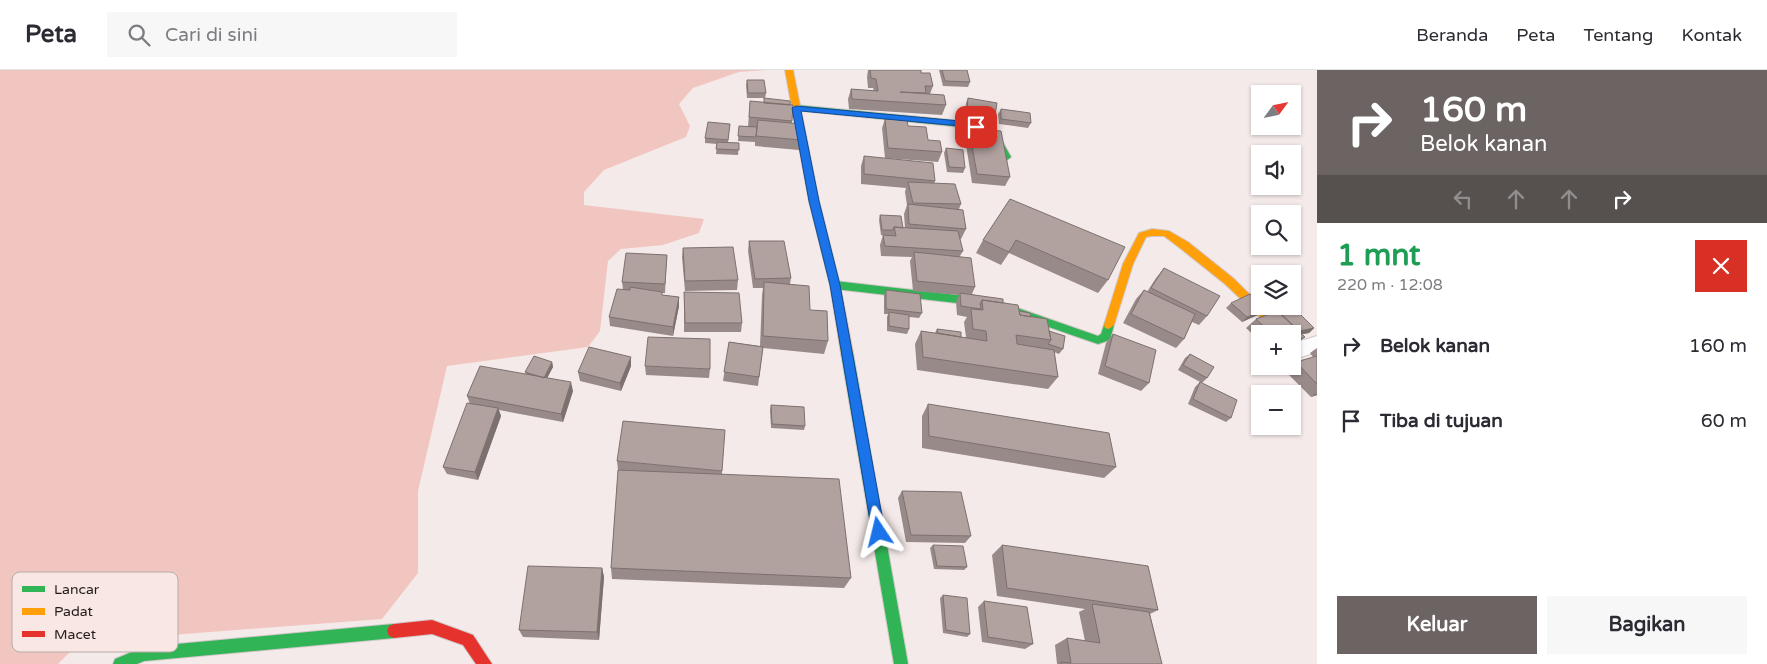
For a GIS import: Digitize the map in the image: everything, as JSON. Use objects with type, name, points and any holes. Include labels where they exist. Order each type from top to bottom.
[{"type":"main road","points":[[789,70],[814,201],[835,285],[901,664]]},
{"type":"main road","points":[[796,108],[960,124],[993,132],[1007,157]]},
{"type":"main road","points":[[835,285],[992,303],[1102,340],[1106,337],[1128,264],[1142,235],[1152,232],[1166,233],[1184,244],[1229,281],[1275,325]]},
{"type":"main road","points":[[178,651],[432,627],[468,640],[485,664]]},
{"type":"main road","points":[[120,664],[144,654],[165,652]]},
{"type":"street","points":[[1301,349],[1317,344]]},
{"type":"shaded area","points":[[0,70],[769,70],[739,72],[693,88],[679,104],[690,126],[686,137],[604,170],[584,192],[584,205],[704,219],[699,233],[663,245],[621,249],[608,261],[600,331],[588,347],[447,366],[418,491],[418,573],[382,619],[178,635],[178,572],[12,572],[12,652],[70,652],[58,664],[0,664]]},
{"type":"building","points":[[870,70],[921,70],[921,73],[930,73],[933,86],[925,86],[926,93],[900,92],[944,95],[946,105],[852,99],[851,89],[878,91],[876,79],[871,78]]},
{"type":"building","points":[[942,70],[967,70],[970,82],[945,81]]},
{"type":"building","points":[[747,80],[764,80],[766,93],[748,93]]},
{"type":"building","points":[[764,98],[790,101],[790,105],[764,103]]},
{"type":"building","points":[[968,98],[997,103],[995,115],[967,110]]},
{"type":"building","points":[[750,101],[793,105],[792,121],[749,117]]},
{"type":"building","points":[[1001,109],[1030,113],[1031,123],[1001,119]]},
{"type":"building","points":[[885,119],[907,120],[908,126],[926,127],[928,140],[940,141],[942,152],[888,148]]},
{"type":"building","points":[[758,120],[802,124],[801,140],[756,136]]},
{"type":"building","points":[[708,122],[730,124],[728,140],[705,138]]},
{"type":"building","points":[[739,126],[757,127],[756,137],[738,136]]},
{"type":"building","points":[[969,129],[1001,131],[1010,177],[977,174]]},
{"type":"building","points":[[717,142],[739,143],[739,150],[716,149]]},
{"type":"building","points":[[946,148],[963,150],[965,168],[949,167]]},
{"type":"building","points":[[864,156],[933,163],[935,181],[864,174]]},
{"type":"building","points":[[908,182],[955,184],[961,204],[913,203]]},
{"type":"building","points":[[1010,199],[1125,247],[1108,280],[1016,240],[1009,252],[983,240]]},
{"type":"building","points":[[908,204],[963,210],[966,229],[909,224]]},
{"type":"building","points":[[880,215],[901,216],[903,228],[894,227],[893,230],[882,230]]},
{"type":"building","points":[[894,227],[958,231],[963,251],[885,246],[883,235],[896,236]]},
{"type":"building","points":[[749,241],[784,241],[791,278],[755,279]]},
{"type":"building","points":[[733,247],[738,280],[685,281],[683,248]]},
{"type":"building","points":[[914,252],[971,258],[975,287],[917,281]]},
{"type":"building","points":[[626,253],[667,255],[665,284],[622,282]]},
{"type":"building","points":[[1164,268],[1220,296],[1207,316],[1151,288]]},
{"type":"building","points":[[764,282],[809,286],[810,310],[827,311],[828,341],[763,336]]},
{"type":"building","points":[[630,287],[679,297],[673,327],[609,317],[617,289],[630,290]]},
{"type":"building","points":[[886,290],[920,294],[922,313],[886,309]]},
{"type":"building","points":[[1144,290],[1195,314],[1184,339],[1131,314]]},
{"type":"building","points":[[684,292],[739,293],[742,323],[685,323]]},
{"type":"building","points":[[960,293],[1003,299],[1003,303],[982,300],[980,304],[981,309],[961,306]]},
{"type":"building","points":[[1250,294],[1252,315],[1247,317],[1231,303]]},
{"type":"building","points":[[982,300],[1018,305],[1020,315],[1047,319],[1051,340],[1016,335],[1017,344],[1054,350],[1058,377],[923,357],[921,331],[987,341],[986,331],[973,329],[971,309],[983,310]]},
{"type":"building","points":[[1019,311],[1030,313],[1031,317],[1020,315]]},
{"type":"building","points":[[889,312],[909,315],[909,329],[889,326]]},
{"type":"building","points":[[1266,315],[1281,315],[1292,325],[1262,325],[1256,319]]},
{"type":"building","points":[[1282,315],[1301,315],[1314,328],[1301,331],[1301,325],[1293,325]]},
{"type":"building","points":[[937,329],[961,332],[961,337],[938,333]]},
{"type":"building","points":[[1049,331],[1065,336],[1063,349],[1048,344],[1051,340]]},
{"type":"building","points":[[1113,334],[1156,350],[1149,383],[1105,366]]},
{"type":"building","points":[[648,337],[710,339],[710,369],[645,366]]},
{"type":"building","points":[[729,342],[763,347],[759,377],[724,372]]},
{"type":"building","points":[[589,347],[631,357],[620,383],[578,372]]},
{"type":"building","points":[[1190,354],[1214,367],[1207,378],[1183,365]]},
{"type":"building","points":[[534,356],[552,362],[544,378],[525,372]]},
{"type":"building","points":[[1317,356],[1317,384],[1301,367],[1301,361]]},
{"type":"building","points":[[480,366],[571,382],[561,414],[467,396]]},
{"type":"building","points":[[1200,382],[1237,400],[1231,418],[1193,399]]},
{"type":"building","points":[[467,403],[498,408],[475,472],[443,467]]},
{"type":"building","points":[[928,404],[1109,433],[1116,467],[929,436]]},
{"type":"building","points":[[771,405],[804,407],[805,426],[772,424]]},
{"type":"building","points":[[623,421],[725,430],[722,471],[617,461]]},
{"type":"building","points":[[618,470],[839,479],[851,578],[611,568]]},
{"type":"building","points":[[902,491],[961,492],[971,536],[911,535]]},
{"type":"building","points":[[933,545],[963,546],[967,567],[937,566]]},
{"type":"building","points":[[1002,545],[1148,566],[1158,610],[1007,588]]},
{"type":"building","points":[[528,566],[602,568],[597,632],[519,630]]},
{"type":"building","points":[[943,595],[967,598],[970,634],[946,630]]},
{"type":"building","points":[[984,601],[1027,607],[1033,644],[988,637]]},
{"type":"building","points":[[1092,604],[1149,612],[1162,664],[1061,664],[1061,662],[1071,663],[1067,638],[1100,643]]},
{"type":"traffic: fast","points":[[796,108],[961,124],[993,132],[1007,157]]},
{"type":"traffic: fast","points":[[835,285],[992,303],[1098,340],[1106,337],[1109,325]]},
{"type":"traffic: fast","points":[[847,353],[901,664]]},
{"type":"traffic: fast","points":[[178,651],[394,631]]},
{"type":"traffic: fast","points":[[120,664],[144,654],[166,652]]},
{"type":"traffic: slow","points":[[789,70],[814,201],[835,285],[847,353]]},
{"type":"traffic: slow","points":[[1109,325],[1128,264],[1142,235],[1152,232],[1166,233],[1184,245],[1229,281],[1275,325]]},
{"type":"traffic: jam","points":[[394,631],[432,627],[468,640],[485,664]]},
{"type":"route","points":[[879,532],[835,285],[814,201],[796,108],[976,127]]}]
